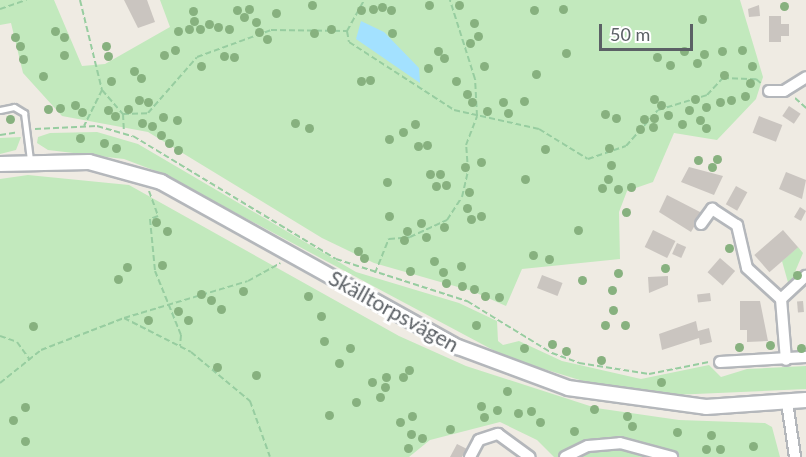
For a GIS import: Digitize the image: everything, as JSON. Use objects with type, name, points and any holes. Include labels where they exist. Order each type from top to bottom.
[{"type":"street","points":[[769,92],[786,90],[806,77]]},
{"type":"street","name":"Skälltorpsvägen","points":[[0,164],[30,160],[89,162],[151,178],[288,251],[458,347],[558,385],[669,405],[806,400]]},
{"type":"street","points":[[701,224],[711,210],[732,219],[747,267],[781,299],[786,360]]},
{"type":"street","points":[[781,299],[806,276]]},
{"type":"street","points":[[720,362],[786,360],[806,357]]},
{"type":"street","points":[[787,402],[795,457]]},
{"type":"street","points":[[470,457],[479,441],[498,434],[530,457]]},
{"type":"street","points":[[565,457],[588,446],[620,443],[672,457]]},
{"type":"lane","points":[[0,110],[22,110],[30,160]]},
{"type":"path","points":[[0,9],[26,0]]},
{"type":"path","points":[[80,0],[102,90],[123,114],[124,132]]},
{"type":"path","points":[[364,0],[347,31],[349,42],[406,83],[454,110],[538,129],[588,159],[626,146],[658,110],[707,95],[723,78],[756,79],[769,92]]},
{"type":"path","points":[[375,273],[389,239],[410,237],[447,220],[462,197],[468,171],[466,145],[477,116],[475,79],[450,0]]},
{"type":"path","points":[[123,114],[148,113],[197,57],[271,30],[347,31]]},
{"type":"path","points":[[84,126],[102,90]]},
{"type":"path","points":[[786,90],[806,108]]},
{"type":"path","points":[[0,135],[84,126],[124,132],[312,246],[375,273],[467,301],[552,353],[579,363],[649,374],[683,364],[720,362]]},
{"type":"path","points":[[151,178],[148,190],[158,216],[150,219],[155,271],[166,306],[181,335],[180,346]]},
{"type":"path","points":[[0,383],[30,360],[64,340],[124,318],[276,270],[288,251]]},
{"type":"path","points":[[124,318],[180,346],[250,400],[270,457]]},
{"type":"path","points":[[0,336],[17,342],[30,360]]},
{"type":"green space","points":[[0,0],[54,0],[82,66],[105,64],[170,27],[160,0],[740,0],[763,77],[756,99],[717,140],[674,133],[653,182],[627,191],[619,212],[620,259],[522,269],[506,306],[472,291],[374,263],[322,238],[148,132],[62,116],[23,73],[11,23],[0,25]]},
{"type":"green space","points":[[97,132],[138,144],[356,272],[459,303],[497,321],[498,341],[503,345],[519,341],[562,361],[641,379],[709,365],[721,377],[747,369],[806,366],[806,389],[672,395],[596,385],[508,358],[161,173],[124,159],[48,150],[37,143],[38,137],[50,133]]},
{"type":"green space","points":[[21,137],[16,150],[0,154],[0,138]]},
{"type":"green space","points":[[28,175],[129,185],[399,336],[466,366],[596,408],[679,420],[765,423],[772,427],[780,457],[554,457],[537,440],[500,422],[430,440],[409,457],[0,457],[0,179]]},
{"type":"green space","points":[[798,247],[803,253],[789,286],[782,261]]},
{"type":"water","points":[[361,21],[384,32],[419,68],[420,83],[356,39]]},
{"type":"building","points":[[124,0],[147,0],[155,22],[138,28]]},
{"type":"building","points":[[759,5],[760,16],[749,17],[748,9]]},
{"type":"building","points":[[769,16],[781,16],[781,24],[789,24],[789,36],[781,36],[781,42],[769,42]]},
{"type":"building","points":[[789,106],[801,114],[794,124],[782,116]]},
{"type":"building","points":[[759,116],[782,125],[776,142],[753,133]]},
{"type":"building","points":[[689,167],[723,176],[714,195],[681,182]]},
{"type":"building","points":[[786,172],[806,180],[802,199],[779,189]]},
{"type":"building","points":[[736,186],[747,192],[737,211],[726,204]]},
{"type":"building","points":[[667,195],[702,213],[691,232],[659,212]]},
{"type":"building","points":[[800,207],[806,211],[801,221],[794,217]]},
{"type":"building","points":[[653,230],[675,241],[667,258],[645,247]]},
{"type":"building","points":[[783,230],[798,247],[769,272],[754,255]]},
{"type":"building","points":[[677,243],[686,247],[681,258],[672,254]]},
{"type":"building","points":[[720,258],[735,271],[723,285],[708,272]]},
{"type":"building","points":[[542,275],[563,283],[558,296],[537,288]]},
{"type":"building","points":[[668,276],[668,285],[649,293],[648,277]]},
{"type":"building","points":[[710,293],[711,301],[698,303],[697,295]]},
{"type":"building","points":[[740,301],[760,301],[768,341],[747,342],[747,330],[740,330]]},
{"type":"building","points":[[803,301],[804,312],[798,312],[797,302]]},
{"type":"building","points":[[696,321],[698,331],[709,328],[712,342],[700,345],[699,338],[662,350],[659,334]]},
{"type":"building","points":[[457,444],[467,449],[462,457],[450,457]]}]
